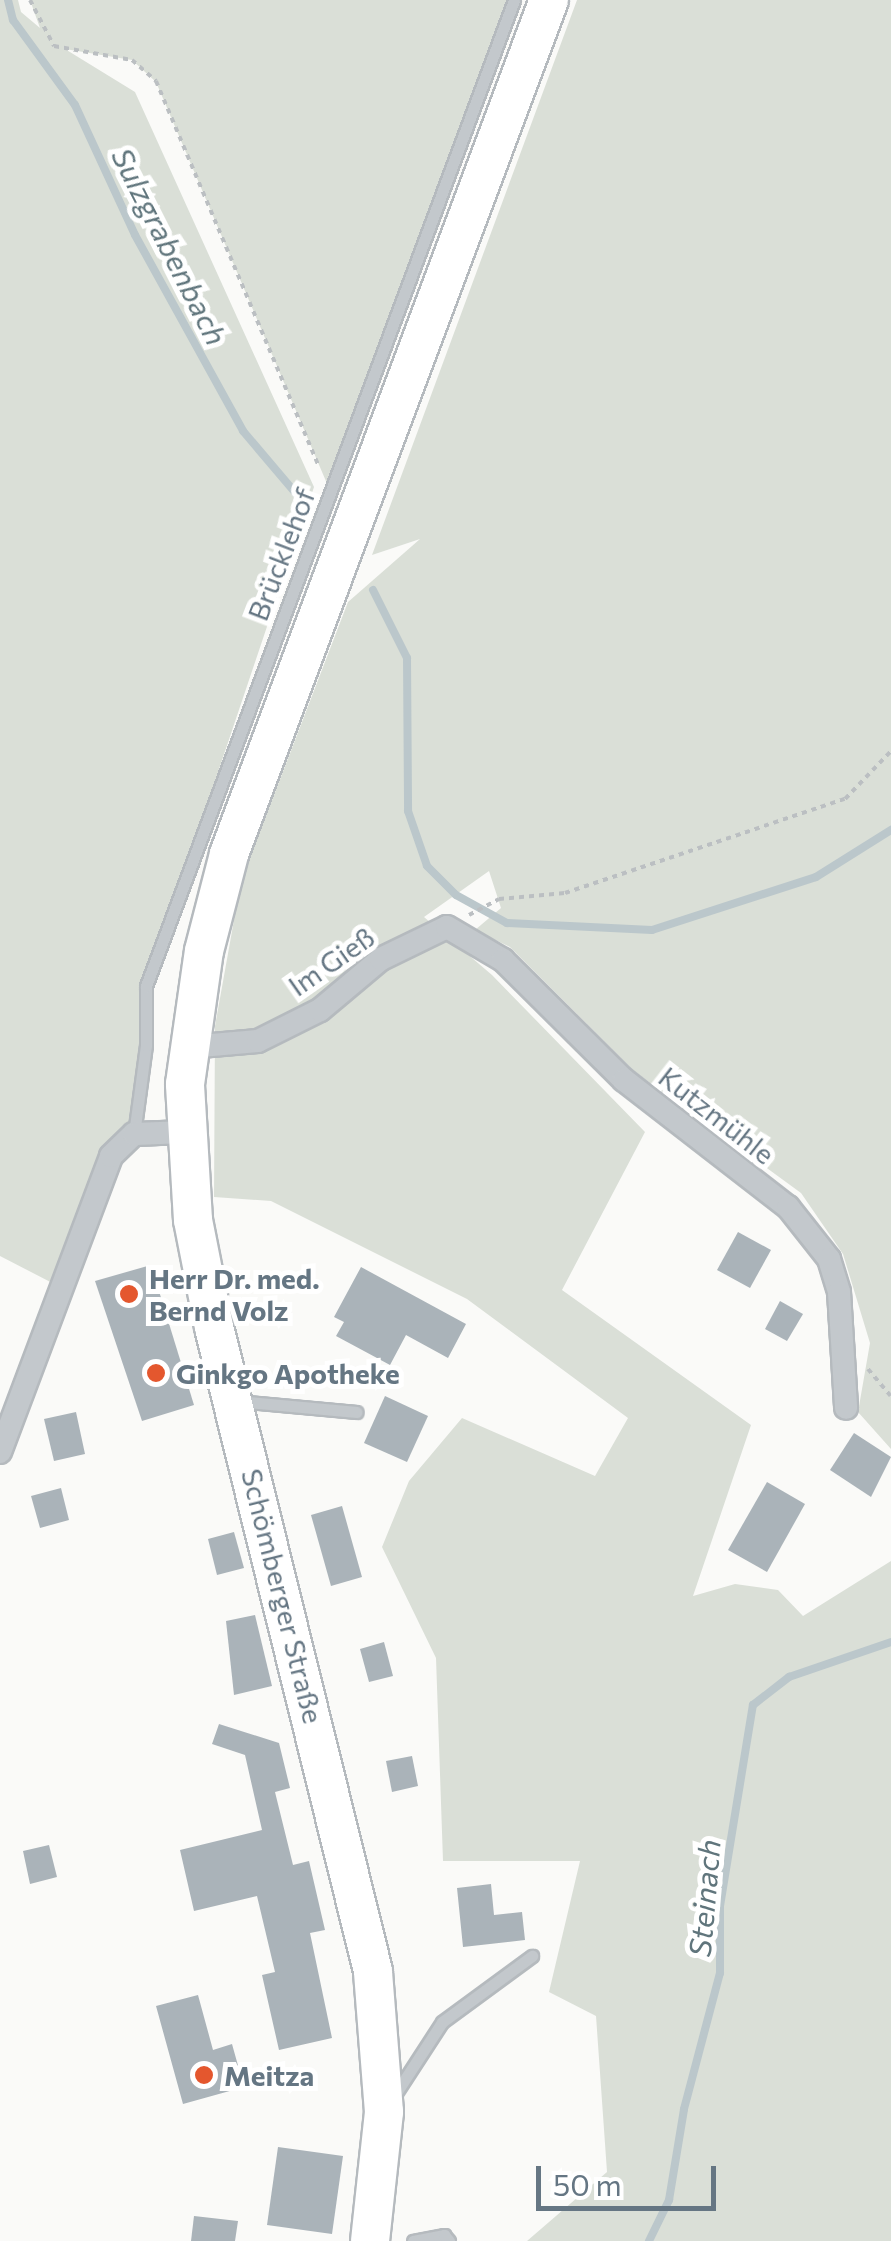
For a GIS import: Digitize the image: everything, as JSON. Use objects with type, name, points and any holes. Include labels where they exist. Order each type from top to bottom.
[{"type":"main road","name":"Schömberger Straße","points":[[370,2241],[384,2112],[373,1972],[355,1881],[233,1400],[193,1220],[186,1132],[190,1047],[204,951],[268,747],[549,0]]},
{"type":"street","name":"Im Gieß","points":[[190,1047],[258,1040],[320,1010],[380,959],[448,927]]},
{"type":"street","name":"Kutzmühle","points":[[448,927],[503,960],[624,1080],[788,1208],[829,1259],[847,1350],[846,1408]]},
{"type":"street","points":[[3,1444],[111,1156],[134,1134],[186,1132]]},
{"type":"lane","name":"Brücklehof","points":[[134,1134],[146,1045],[146,986],[514,0]]},
{"type":"lane","points":[[233,1400],[356,1412]]},
{"type":"lane","points":[[384,2112],[442,2022],[532,1956]]},
{"type":"lane","points":[[413,2241],[444,2235],[449,2241]]},
{"type":"path","points":[[30,0],[54,46],[132,60],[156,82],[331,493]]},
{"type":"path","points":[[499,899],[565,894],[845,799],[891,751]]},
{"type":"shaded area","points":[[0,0],[18,0],[21,12],[40,28],[30,0],[517,0],[331,493],[156,82],[132,60],[65,49],[135,92],[314,487],[146,986],[134,1134],[111,1156],[62,1288],[0,1256]]},
{"type":"shaded area","points":[[577,0],[891,0],[891,1449],[858,1412],[870,1343],[843,1254],[801,1193],[634,1071],[510,947],[475,930],[501,908],[489,871],[424,917],[492,975],[645,1132],[562,1290],[751,1425],[693,1596],[735,1584],[778,1590],[803,1616],[891,1561],[891,2241],[527,2241],[607,2172],[596,2016],[549,1992],[580,1861],[443,1861],[436,1658],[382,1547],[409,1481],[462,1418],[595,1476],[628,1418],[467,1299],[271,1201],[214,1197],[215,1026],[241,881],[348,602],[420,539],[372,555]]},
{"type":"building","points":[[738,1232],[771,1250],[750,1288],[717,1270]]},
{"type":"building","points":[[151,1265],[194,1405],[142,1421],[95,1281]]},
{"type":"building","points":[[361,1267],[466,1324],[448,1358],[406,1335],[390,1365],[336,1336],[344,1322],[334,1317]]},
{"type":"building","points":[[780,1301],[803,1314],[787,1341],[765,1329]]},
{"type":"building","points":[[385,1396],[428,1416],[407,1462],[364,1443]]},
{"type":"building","points":[[76,1412],[85,1454],[54,1461],[44,1419]]},
{"type":"building","points":[[854,1433],[891,1457],[871,1497],[830,1470]]},
{"type":"building","points":[[767,1482],[805,1504],[767,1572],[728,1550]]},
{"type":"building","points":[[61,1488],[69,1520],[40,1528],[31,1496]]},
{"type":"building","points":[[342,1506],[362,1577],[331,1586],[311,1515]]},
{"type":"building","points":[[234,1532],[244,1568],[217,1575],[208,1539]]},
{"type":"building","points":[[255,1615],[272,1686],[234,1695],[226,1621]]},
{"type":"building","points":[[384,1642],[393,1676],[369,1682],[360,1649]]},
{"type":"building","points":[[219,1724],[279,1743],[290,1788],[275,1792],[293,1865],[309,1861],[325,1930],[310,1933],[332,2038],[279,2050],[262,1975],[275,1972],[257,1896],[194,1911],[180,1850],[262,1830],[245,1755],[212,1744]]},
{"type":"building","points":[[412,1756],[418,1786],[392,1792],[386,1761]]},
{"type":"building","points":[[49,1845],[57,1877],[30,1884],[23,1851]]},
{"type":"building","points":[[491,1884],[494,1915],[522,1912],[525,1940],[463,1947],[457,1888]]},
{"type":"building","points":[[198,1995],[213,2050],[232,2044],[244,2087],[183,2104],[156,2006]]},
{"type":"building","points":[[278,2147],[343,2156],[332,2234],[267,2225]]},
{"type":"building","points":[[194,2216],[238,2221],[235,2241],[191,2241]]},
{"type":"waterway","name":"Sulzgrabenbach","points":[[8,0],[13,20],[75,105],[135,235],[243,431],[305,504]]},
{"type":"waterway","name":"Sulzgrabenbach","points":[[373,590],[407,658],[408,811],[427,866],[456,895],[507,923],[652,930],[816,877],[891,830]]},
{"type":"waterway","name":"Steinach","points":[[649,2241],[669,2200],[684,2109],[720,1973],[720,1906],[753,1705],[789,1677],[891,1642]]},
{"type":"place","name":"Herr Dr. med. Bernd Volz","points":[[129,1294]]},
{"type":"place","name":"Ginkgo Apotheke","points":[[156,1373]]},
{"type":"place","name":"Meitza","points":[[204,2075]]}]
